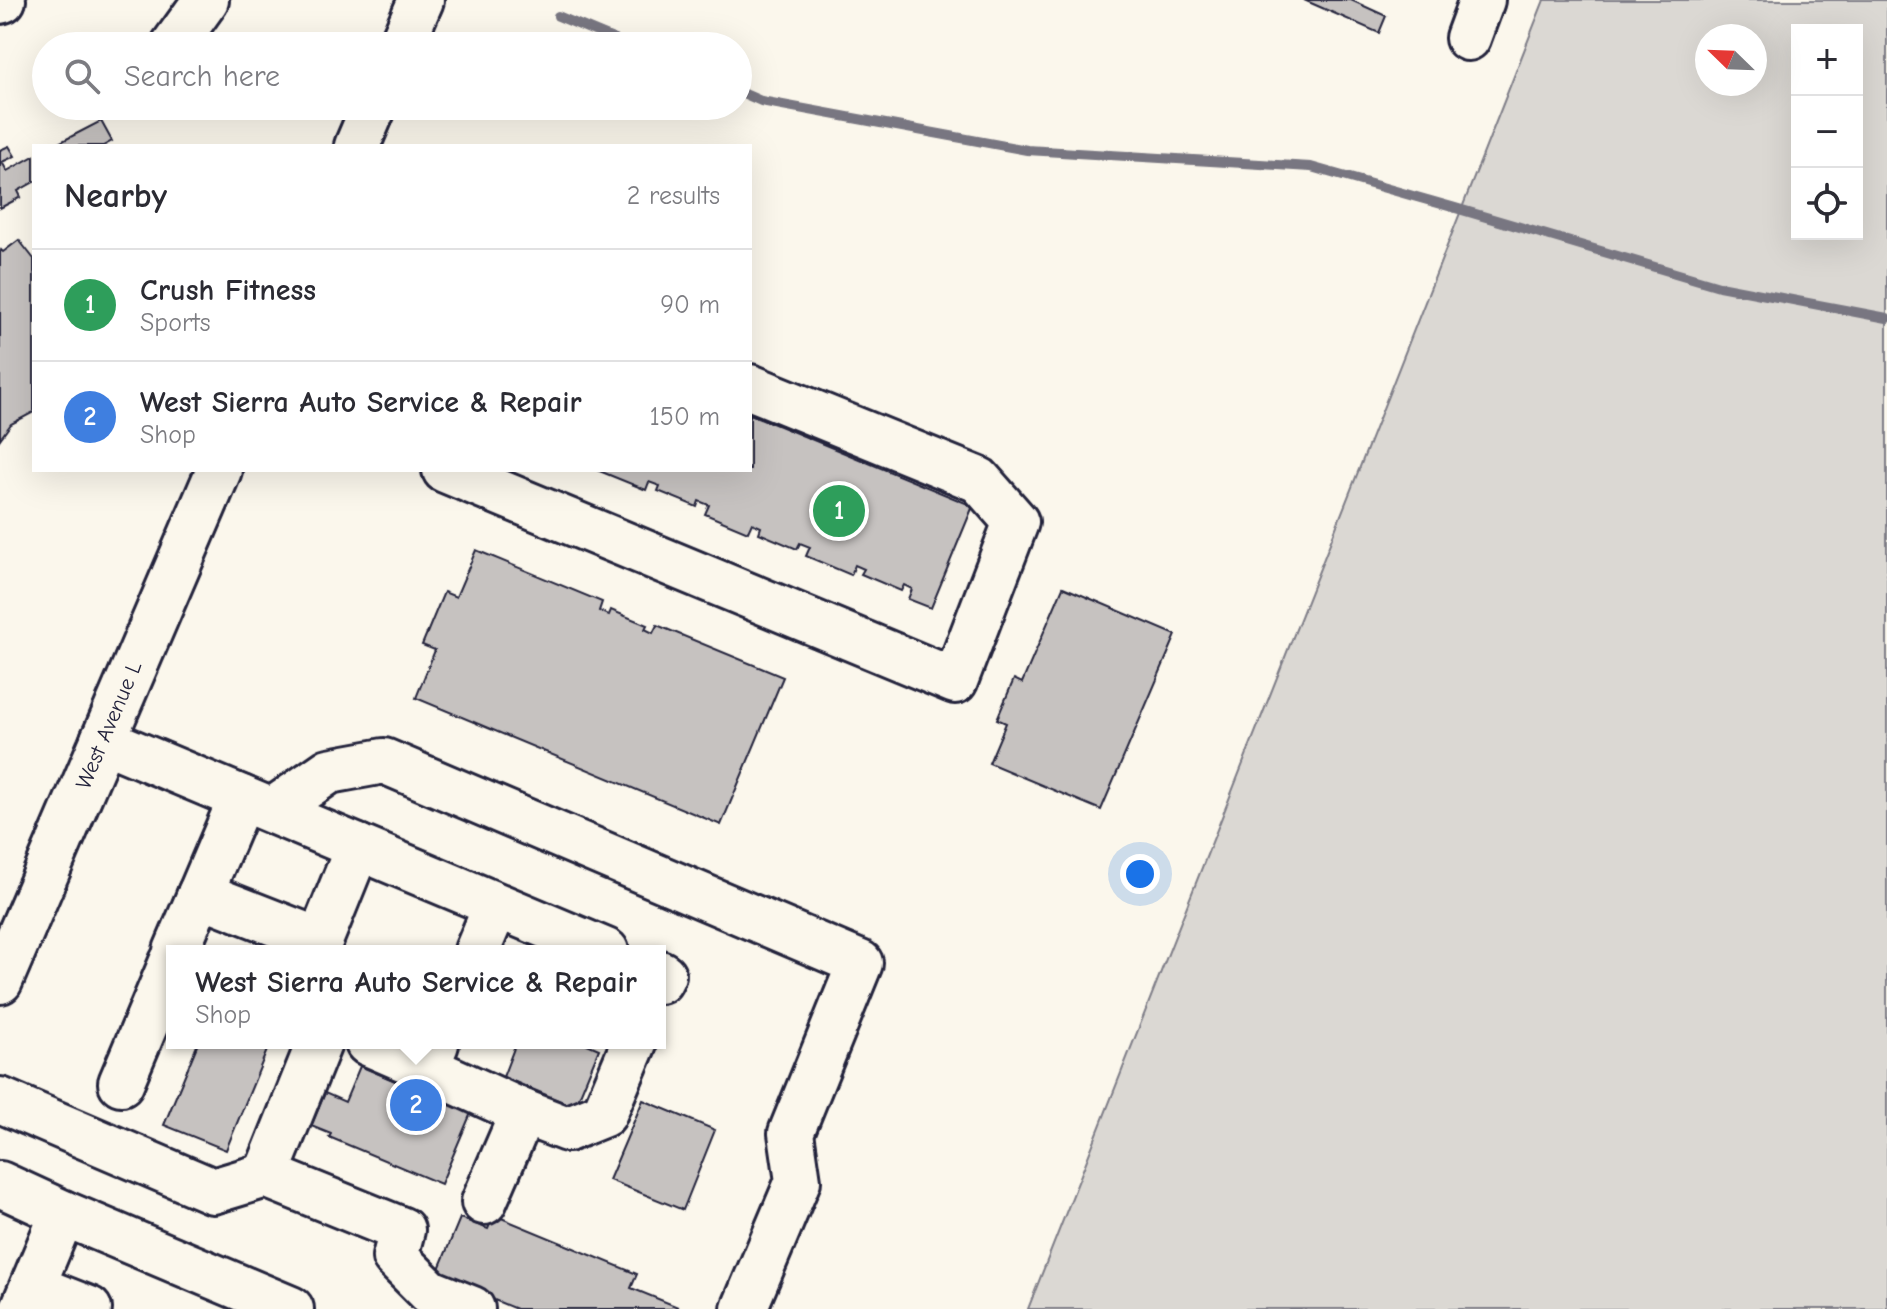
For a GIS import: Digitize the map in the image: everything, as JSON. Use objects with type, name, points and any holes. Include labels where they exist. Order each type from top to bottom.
[{"type":"main road","points":[[183,32],[206,0]]},
{"type":"main road","points":[[407,32],[421,0]]},
{"type":"main road","points":[[358,144],[368,120]]},
{"type":"main road","points":[[450,472],[955,681],[1016,522],[979,480],[752,388]]},
{"type":"main road","name":"West Avenue L","points":[[0,981],[218,472]]},
{"type":"main road","points":[[103,740],[591,945]]},
{"type":"main road","points":[[179,945],[200,894],[257,804],[329,771],[384,761],[860,963],[791,1133],[798,1181],[744,1309]]},
{"type":"main road","points":[[200,894],[320,941],[358,847]]},
{"type":"main road","points":[[480,945],[496,906]]},
{"type":"main road","points":[[121,1083],[166,976]]},
{"type":"main road","points":[[266,1175],[317,1049]]},
{"type":"main road","points":[[397,1049],[431,1056],[523,1112],[567,1129],[604,1114],[631,1049]]},
{"type":"main road","points":[[0,1100],[213,1191],[266,1175],[402,1230],[395,1257],[430,1292],[472,1309]]},
{"type":"main road","points":[[484,1202],[523,1112]]},
{"type":"main road","points":[[0,1184],[291,1309]]},
{"type":"main road","points":[[63,1213],[28,1298],[89,1309]]},
{"type":"shaded area","points":[[1544,0],[1887,0],[1887,1309],[1028,1309]]},
{"type":"building","points":[[1304,0],[1351,0],[1386,16],[1379,33]]},
{"type":"building","points":[[101,121],[112,141],[107,144],[57,144]]},
{"type":"building","points":[[9,146],[15,156],[2,162],[7,171],[32,157],[32,183],[18,191],[21,197],[0,208],[0,150]]},
{"type":"building","points":[[19,240],[32,256],[32,413],[11,424],[0,439],[0,252]]},
{"type":"building","points":[[752,415],[973,506],[931,608],[908,599],[912,589],[904,585],[901,591],[861,574],[864,569],[855,565],[851,575],[806,556],[810,547],[800,543],[797,549],[759,533],[761,527],[752,523],[748,532],[705,514],[709,505],[699,501],[697,507],[658,491],[660,486],[649,482],[646,490],[602,472],[752,472]]},
{"type":"building","points":[[476,550],[602,602],[599,611],[609,615],[611,610],[647,625],[645,629],[653,633],[657,625],[783,677],[721,825],[416,698],[435,650],[422,645],[444,592],[456,597]]},
{"type":"building","points":[[1063,587],[1176,635],[1101,810],[989,763],[1006,723],[997,719],[1014,679],[1022,683]]},
{"type":"building","points":[[196,1049],[268,1049],[226,1150],[164,1125]]},
{"type":"building","points":[[514,1049],[599,1049],[575,1107],[503,1077]]},
{"type":"building","points":[[360,1066],[471,1113],[441,1184],[329,1137],[331,1134],[311,1126],[325,1093],[345,1102]]},
{"type":"building","points":[[643,1100],[715,1130],[683,1210],[609,1180]]},
{"type":"building","points":[[494,1215],[637,1274],[631,1288],[677,1309],[516,1309],[436,1276],[460,1218],[488,1229]]},
{"type":"waterway","points":[[558,16],[596,32]]},
{"type":"waterway","points":[[752,97],[1027,150],[1311,167],[1719,286],[1887,318]]},
{"type":"place","name":"Crush Fitness","points":[[839,511]]},
{"type":"place","name":"West Sierra Auto Service & Repair","points":[[416,1105]]}]
